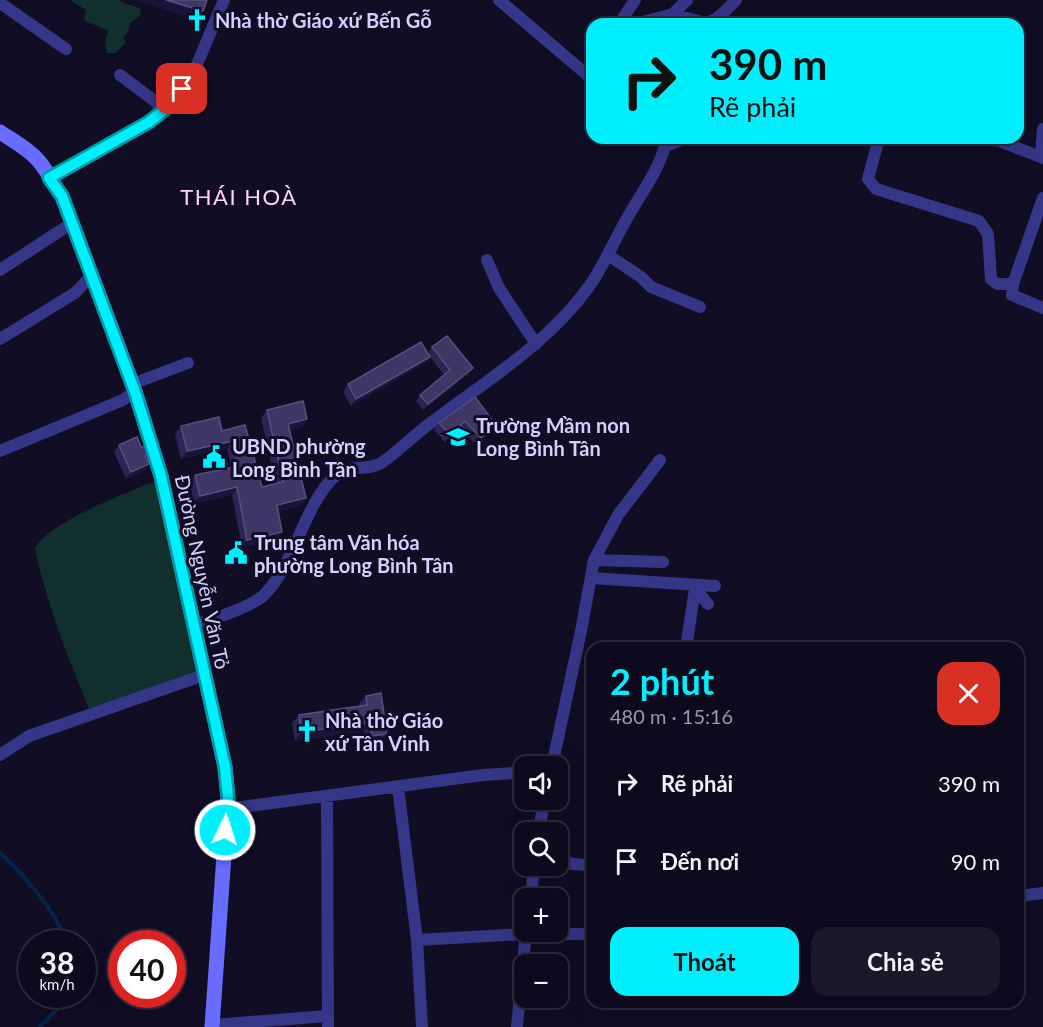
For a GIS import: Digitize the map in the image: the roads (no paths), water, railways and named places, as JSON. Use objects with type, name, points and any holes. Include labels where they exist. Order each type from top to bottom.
[{"type":"street","points":[[49,178],[162,112],[193,74],[225,0]]},
{"type":"street","points":[[499,0],[586,68]]},
{"type":"street","points":[[623,18],[635,0]]},
{"type":"street","points":[[673,14],[687,0]]},
{"type":"street","points":[[719,18],[736,0]]},
{"type":"street","points":[[0,3],[66,49]]},
{"type":"street","points":[[658,18],[673,14],[689,18]]},
{"type":"street","points":[[120,75],[156,102],[162,112]]},
{"type":"street","points":[[1008,144],[1042,157],[1043,129]]},
{"type":"street","name":"Đường Nguyễn Văn Tỏ","points":[[0,132],[31,153],[45,168],[62,196],[134,388],[161,476],[225,767],[227,809],[212,1026]]},
{"type":"street","points":[[193,626],[262,597],[277,579],[325,486],[341,471],[370,468],[381,463],[536,344],[589,286],[655,172],[662,144]]},
{"type":"street","points":[[877,144],[868,178],[872,185],[876,189],[979,221],[988,234],[991,279],[997,284],[1012,284]]},
{"type":"street","points":[[1043,198],[1012,284],[1012,295],[1043,308]]},
{"type":"street","points":[[0,270],[72,223]]},
{"type":"street","points":[[608,255],[641,277],[651,287],[700,308]]},
{"type":"street","points":[[487,260],[499,288],[536,344]]},
{"type":"street","points":[[0,339],[75,293],[91,276]]},
{"type":"street","points":[[1,449],[123,400],[134,388],[189,363]]},
{"type":"street","points":[[554,756],[594,560],[618,514],[660,460]]},
{"type":"street","points":[[594,560],[663,562]]},
{"type":"street","points":[[591,578],[693,587],[715,586]]},
{"type":"street","points":[[693,587],[708,604]]},
{"type":"street","points":[[687,642],[693,587]]},
{"type":"street","points":[[0,754],[29,736],[204,675]]},
{"type":"street","points":[[227,809],[483,775],[514,773]]},
{"type":"street","points":[[398,787],[417,940],[422,1027]]},
{"type":"street","points":[[212,1026],[328,1022],[327,797]]},
{"type":"street","points":[[568,863],[586,865]]},
{"type":"street","points":[[1024,895],[1043,893]]},
{"type":"street","points":[[417,940],[514,934]]},
{"type":"street","points":[[568,934],[586,934]]},
{"type":"street","points":[[518,1027],[525,942]]},
{"type":"waterway","points":[[0,853],[29,883],[48,907],[61,930]]},
{"type":"waterway","points":[[40,1027],[58,1008]]},
{"type":"place","name":"Nhà thờ Giáo xứ Bến Gỗ","points":[[197,20]]},
{"type":"place","name":"Trường Mầm non Long Bình Tân","points":[[458,437]]},
{"type":"place","name":"UBND phường Long Bình Tân","points":[[214,457]]},
{"type":"place","name":"Trung tâm Văn hóa phường Long Bình Tân","points":[[236,553]]},
{"type":"place","name":"Nhà thờ Giáo xứ Tân Vinh","points":[[307,731]]},
{"type":"district","name":"THÁI HOÀ","points":[[239,196]]}]
